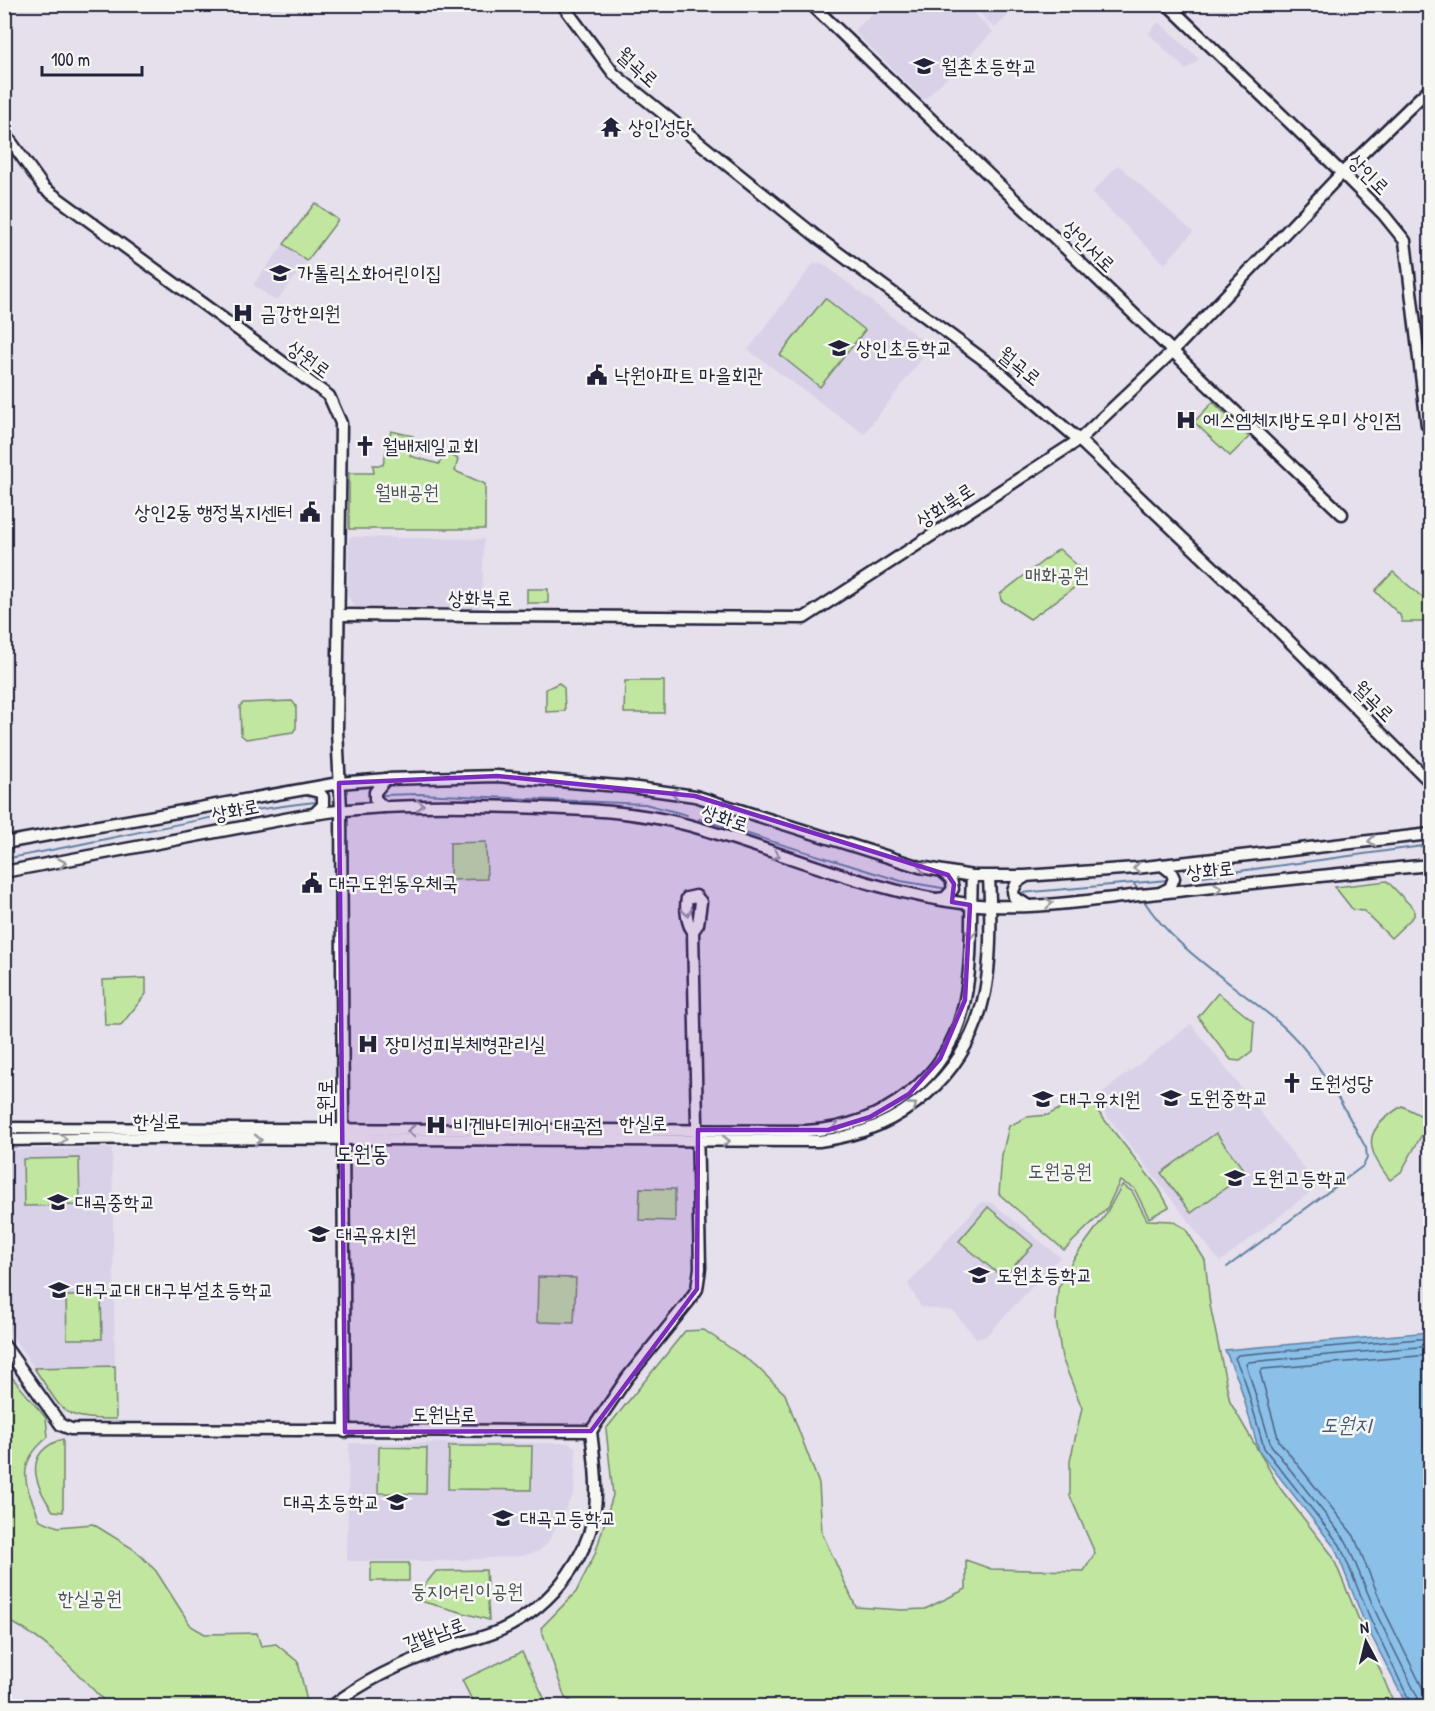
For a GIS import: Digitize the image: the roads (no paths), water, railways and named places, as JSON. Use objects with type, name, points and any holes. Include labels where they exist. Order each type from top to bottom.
[{"type":"main road","name":"상인서로","points":[[811,4],[1342,514]]},
{"type":"main road","name":"상인로","points":[[1167,4],[1342,173],[1384,215],[1405,241],[1427,425],[1431,428]]},
{"type":"main road","name":"월곡로","points":[[561,5],[614,74],[817,237],[995,368],[1079,440],[1254,606],[1431,782]]},
{"type":"main road","name":"상화북로","points":[[339,615],[804,618],[1079,440],[1172,352],[1342,173],[1431,88]]},
{"type":"main road","name":"상원로","points":[[4,132],[44,188],[329,396],[341,423],[337,730],[341,810]]},
{"type":"main road","name":"상화로","points":[[4,843],[133,822],[339,783],[386,779],[497,776],[630,787],[694,796],[942,872],[972,876],[1025,876],[1162,865],[1430,834]]},
{"type":"main road","points":[[384,807],[375,799],[375,792],[386,779]]},
{"type":"main road","points":[[306,789],[319,792],[324,800],[320,810],[312,814]]},
{"type":"main road","name":"상화로","points":[[4,872],[312,814],[341,810],[434,805],[590,809],[648,815],[696,827],[853,880],[933,900],[970,905],[1028,905],[1114,898],[1431,865]]},
{"type":"main road","name":"도원로","points":[[341,810],[345,1432]]},
{"type":"main road","points":[[1159,893],[1170,888],[1174,878],[1172,872],[1162,865]]},
{"type":"main road","points":[[933,900],[945,898],[953,889],[951,879],[942,872]]},
{"type":"main road","name":"한실로","points":[[698,1136],[828,1130],[870,1118],[909,1094],[940,1059],[959,1021],[965,1000],[970,965],[972,876]]},
{"type":"main road","points":[[1025,876],[1017,882],[1013,894],[1028,905]]},
{"type":"main road","name":"한실로","points":[[4,1140],[343,1136],[698,1136],[819,1141],[848,1138],[871,1131],[911,1108],[938,1082],[970,1039],[985,992],[990,906],[989,877]]},
{"type":"main road","points":[[591,1431],[627,1378],[697,1289],[700,1268],[693,932]]},
{"type":"main road","name":"한실로","points":[[4,1128],[343,1136]]},
{"type":"main road","name":"도원남로","points":[[4,1345],[62,1425],[70,1429],[345,1432],[591,1431]]},
{"type":"main road","name":"갈밭남로","points":[[332,1707],[360,1685],[393,1668],[501,1630],[526,1616],[551,1595],[571,1571],[584,1548],[593,1519],[596,1494],[591,1431]]},
{"type":"water","name":"도원지","points":[[1430,1332],[1430,1706],[1407,1706],[1364,1621],[1335,1548],[1259,1451],[1239,1382],[1225,1350]]},
{"type":"waterway","points":[[382,795],[418,794],[645,804],[687,815]]},
{"type":"waterway","points":[[4,859],[199,820],[316,802]]},
{"type":"waterway","points":[[699,819],[901,881],[948,889]]},
{"type":"waterway","points":[[1203,876],[1430,845]]},
{"type":"waterway","points":[[1021,893],[1168,880]]},
{"type":"waterway","points":[[1134,884],[1138,890]]},
{"type":"waterway","points":[[1142,898],[1173,936],[1191,953],[1269,1014],[1300,1043],[1331,1086],[1366,1148],[1367,1158],[1363,1166],[1227,1267]]},
{"type":"place","name":"월촌초등학교","points":[[924,66]]},
{"type":"place","name":"상인성당","points":[[611,127]]},
{"type":"place","name":"가톨릭소화어린이집","points":[[280,273]]},
{"type":"place","name":"금강한의원","points":[[243,313]]},
{"type":"place","name":"상인초등학교","points":[[839,348]]},
{"type":"place","name":"낙원아파트 마을회관","points":[[597,375]]},
{"type":"place","name":"에스엠체지방도우미 상인점","points":[[1186,420]]},
{"type":"place","name":"월배제일교회","points":[[365,446]]},
{"type":"place","name":"상인2동 행정복지센터","points":[[310,512]]},
{"type":"place","name":"대구도원동우체국","points":[[312,883]]},
{"type":"place","name":"장미성피부체형관리실","points":[[368,1044]]},
{"type":"place","name":"도원성당","points":[[1292,1083]]},
{"type":"place","name":"도원중학교","points":[[1171,1098]]},
{"type":"place","name":"대구유치원","points":[[1043,1099]]},
{"type":"place","name":"비겐바디케어 대곡점","points":[[436,1125]]},
{"type":"place","name":"도원고등학교","points":[[1235,1178]]},
{"type":"place","name":"대곡중학교","points":[[58,1202]]},
{"type":"place","name":"대곡유치원","points":[[319,1234]]},
{"type":"place","name":"도원초등학교","points":[[979,1275]]},
{"type":"place","name":"대구교대 대구부설초등학교","points":[[59,1290]]},
{"type":"place","name":"대곡초등학교","points":[[397,1502]]},
{"type":"place","name":"대곡고등학교","points":[[503,1518]]},
{"type":"district","name":"도원동","points":[[362,1153]]},
{"type":"park label","name":"월배공원","points":[[407,492]]},
{"type":"park label","name":"매화공원","points":[[1057,575]]},
{"type":"park label","name":"도원공원","points":[[1060,1171]]},
{"type":"park label","name":"둥지어린이공원","points":[[467,1591]]},
{"type":"park label","name":"한실공원","points":[[90,1598]]}]
